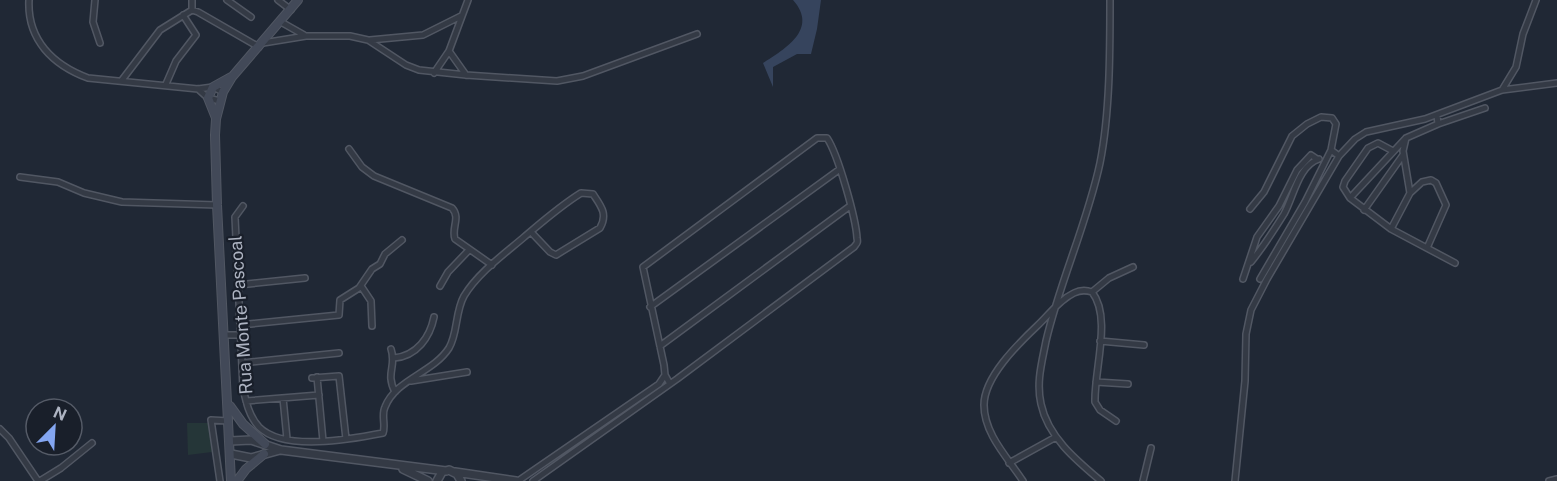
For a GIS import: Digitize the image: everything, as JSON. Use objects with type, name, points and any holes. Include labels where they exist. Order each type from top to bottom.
[{"type":"main road","points":[[231,481],[217,205],[216,119],[223,92],[232,76],[298,0]]},
{"type":"main road","points":[[216,119],[208,98],[213,87],[232,76]]},
{"type":"main road","points":[[228,404],[243,424],[265,444]]},
{"type":"main road","points":[[237,481],[246,469],[264,454]]},
{"type":"street","points":[[29,0],[29,20],[34,35],[56,61],[72,72],[88,78],[198,89],[213,87],[223,92]]},
{"type":"street","points":[[95,0],[93,19],[100,42]]},
{"type":"street","points":[[192,0],[192,10]]},
{"type":"street","points":[[227,0],[251,17]]},
{"type":"street","points":[[278,0],[291,10]]},
{"type":"street","points":[[434,73],[449,51],[468,0]]},
{"type":"street","points":[[1101,481],[1076,460],[1056,437],[1045,417],[1038,384],[1054,309],[1083,223],[1100,162],[1112,0]]},
{"type":"street","points":[[1502,90],[1516,67],[1523,34],[1536,0]]},
{"type":"street","points":[[122,80],[160,30],[192,10],[261,45],[306,36],[348,35],[368,40],[421,36],[461,16]]},
{"type":"street","points":[[166,84],[176,61],[196,35],[183,15]]},
{"type":"street","points":[[280,22],[306,36]]},
{"type":"street","points":[[368,40],[406,65],[434,73],[564,80],[583,76],[697,34]]},
{"type":"street","points":[[449,51],[466,75]]},
{"type":"street","points":[[1235,481],[1245,381],[1246,334],[1251,310],[1339,156],[1355,139],[1366,132],[1412,123],[1502,90],[1557,83]]},
{"type":"street","points":[[198,89],[208,98],[220,101]]},
{"type":"street","points":[[1350,198],[1406,138],[1485,108]]},
{"type":"street","points":[[1437,115],[1438,124]]},
{"type":"street","points":[[1250,209],[1264,192],[1292,136],[1321,117],[1332,118],[1336,124],[1327,159],[1302,208],[1260,279]]},
{"type":"street","points":[[533,481],[670,384],[854,247],[858,240],[850,206],[840,169],[827,138],[817,138],[647,262],[642,270],[665,375],[670,384]]},
{"type":"street","points":[[1406,138],[1403,155],[1410,193]]},
{"type":"street","points":[[1393,151],[1378,143],[1368,148],[1343,187],[1350,198],[1391,229],[1455,263]]},
{"type":"street","points":[[349,149],[362,167],[374,176],[452,208],[457,217],[453,235],[455,239],[492,265]]},
{"type":"street","points":[[1330,150],[1339,156]]},
{"type":"street","points":[[1364,210],[1403,155]]},
{"type":"street","points":[[1243,279],[1248,266],[1286,210],[1302,174],[1317,159],[1327,159]]},
{"type":"street","points":[[650,307],[840,169]]},
{"type":"street","points":[[20,177],[58,182],[84,193],[122,202],[217,205]]},
{"type":"street","points":[[1391,229],[1410,193],[1422,182],[1431,180],[1436,183],[1446,205],[1426,248]]},
{"type":"street","points":[[391,349],[394,358],[390,376],[395,392],[436,361],[449,348],[464,296],[492,265],[531,231],[579,194],[586,192],[593,194],[602,207],[605,217],[597,231],[556,255],[550,252],[531,231]]},
{"type":"street","name":"Rua Monte Pascoal","points":[[243,206],[235,217],[242,363],[246,401],[250,413],[259,426],[269,434],[287,439],[323,441],[384,433],[384,410],[395,392]]},
{"type":"street","points":[[660,346],[850,206]]},
{"type":"street","points":[[240,325],[339,315],[340,300],[361,286],[372,269],[380,264],[385,254],[402,240]]},
{"type":"street","points":[[440,286],[446,274],[469,250]]},
{"type":"street","points":[[1092,292],[1109,278],[1133,267]]},
{"type":"street","points":[[238,285],[305,278]]},
{"type":"street","points":[[361,286],[371,301],[372,326]]},
{"type":"street","points":[[1023,481],[1009,463],[988,425],[984,410],[984,396],[992,380],[1016,346],[1054,309],[1076,292],[1087,290],[1092,292],[1099,302],[1100,341],[1095,396],[1097,406],[1116,421]]},
{"type":"street","points":[[394,358],[409,353],[426,340],[432,329],[434,317]]},
{"type":"street","points":[[225,335],[240,334]]},
{"type":"street","points":[[1100,341],[1144,345]]},
{"type":"street","points":[[242,363],[339,352]]},
{"type":"street","points":[[410,381],[467,372]]},
{"type":"street","points":[[230,441],[251,440],[281,450],[517,481],[659,384],[665,375]]},
{"type":"street","points":[[323,441],[319,395],[314,377],[339,377],[346,439]]},
{"type":"street","points":[[1096,382],[1128,384]]},
{"type":"street","points":[[246,401],[319,395]]},
{"type":"street","points":[[283,398],[287,439]]},
{"type":"street","points":[[220,481],[212,420],[229,421]]},
{"type":"street","points":[[0,429],[9,438],[39,481],[61,468],[92,442]]},
{"type":"street","points":[[1009,463],[1056,437]]},
{"type":"street","points":[[1143,481],[1150,448]]},
{"type":"street","points":[[231,454],[244,458],[281,450]]},
{"type":"street","points":[[395,465],[428,481]]},
{"type":"street","points":[[437,481],[446,471]]},
{"type":"street","points":[[455,472],[461,481]]},
{"type":"street","points":[[545,473],[548,481]]},
{"type":"street","points":[[483,481],[491,478]]},
{"type":"street","points":[[1549,481],[1557,479]]},
{"type":"shaded area","points":[[187,423],[210,423],[212,452],[188,455]]},
{"type":"water","points":[[793,0],[821,0],[817,29],[811,54],[797,54],[773,67],[773,87],[763,63],[789,45],[801,29],[800,10]]}]
